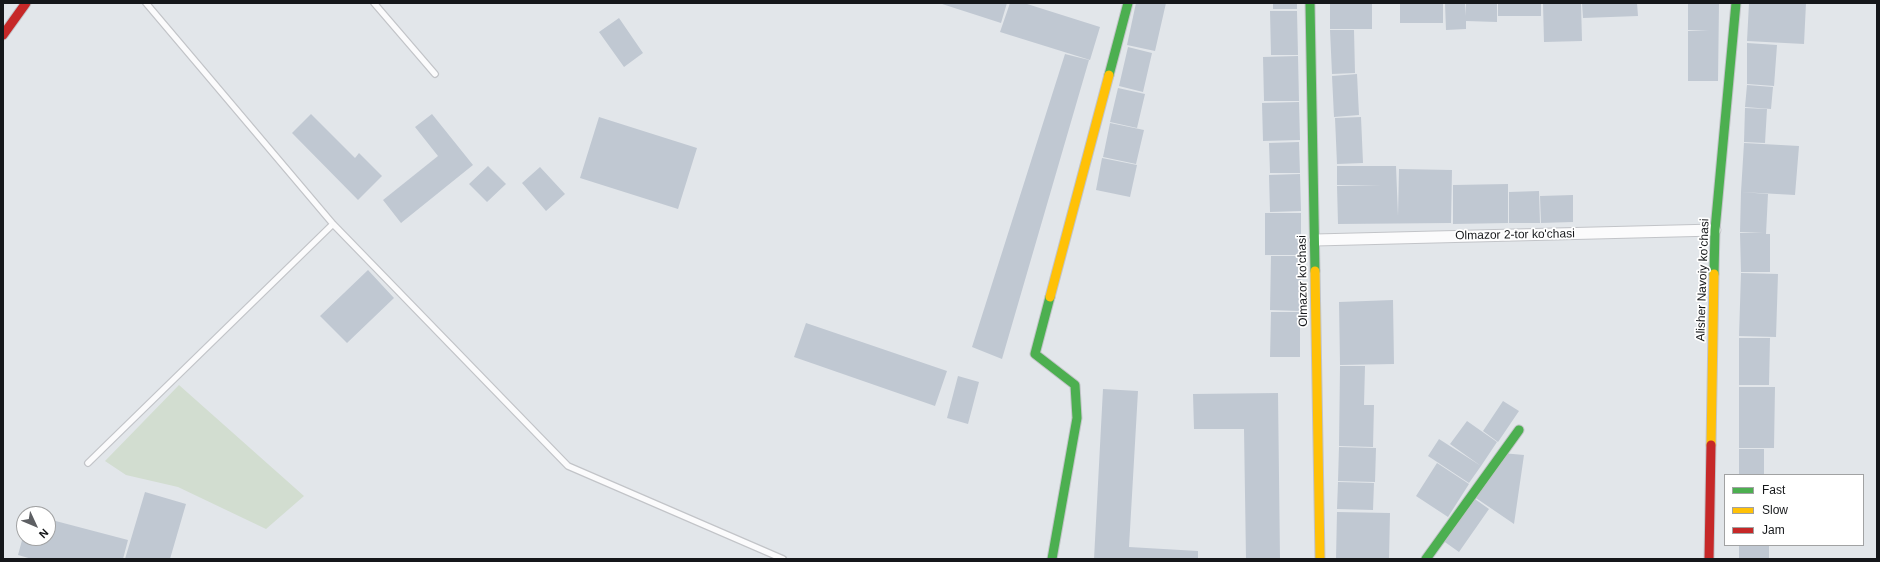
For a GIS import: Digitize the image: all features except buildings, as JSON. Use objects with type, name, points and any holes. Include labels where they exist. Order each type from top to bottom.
[{"type":"street","points":[[3,35],[26,3]]},
{"type":"street","points":[[1052,559],[1077,418],[1075,385],[1035,354],[1128,3]]},
{"type":"street","name":"Olmazor ko'chasi","points":[[1310,3],[1320,559]]},
{"type":"street","name":"Alisher Navoiy ko'chasi","points":[[1709,559],[1715,230],[1736,3]]},
{"type":"street","name":"Olmazor 2-tor ko'chasi","points":[[1315,240],[1715,230]]},
{"type":"street","points":[[1426,559],[1519,430]]},
{"type":"lane","points":[[146,3],[333,224],[568,466],[783,559]]},
{"type":"lane","points":[[374,3],[434,74]]},
{"type":"lane","points":[[88,463],[333,224]]},
{"type":"shaded area","points":[[179,385],[304,496],[266,529],[178,487],[126,475],[105,461]]},
{"type":"traffic: fast","points":[[1109,75],[1128,3]]},
{"type":"traffic: fast","points":[[1310,3],[1315,271]]},
{"type":"traffic: fast","points":[[1714,274],[1715,230],[1736,3]]},
{"type":"traffic: fast","points":[[1050,297],[1035,354],[1075,385],[1077,418],[1052,559]]},
{"type":"traffic: fast","points":[[1426,559],[1519,430]]},
{"type":"traffic: slow","points":[[1050,297],[1109,75]]},
{"type":"traffic: slow","points":[[1315,271],[1320,559]]},
{"type":"traffic: slow","points":[[1711,445],[1714,274]]},
{"type":"traffic: jam","points":[[3,35],[26,3]]},
{"type":"traffic: jam","points":[[1709,559],[1711,445]]}]
